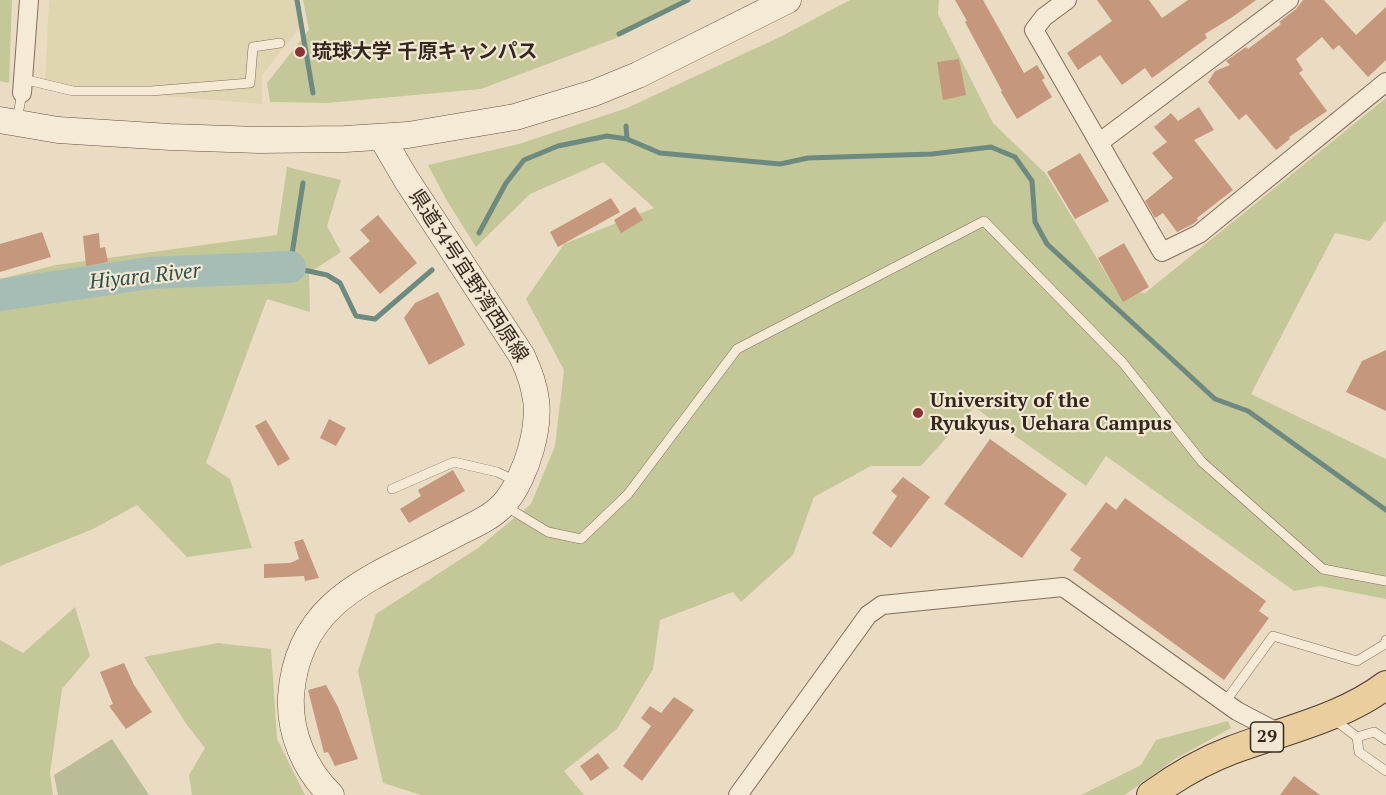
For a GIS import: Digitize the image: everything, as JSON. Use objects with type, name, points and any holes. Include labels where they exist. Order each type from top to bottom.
[{"type":"main road","points":[[8,122],[99,133],[170,137],[259,140],[382,138],[515,117],[594,93],[639,75],[788,0]]},
{"type":"main road","name":"県道34号宜野湾西原線","points":[[331,795],[315,777],[300,750],[292,719],[292,686],[302,650],[310,632],[332,604],[359,585],[466,529],[503,505],[518,482],[529,458],[536,433],[538,407],[533,380],[522,356],[406,179],[382,138]]},
{"type":"main road","name":"29","points":[[1151,795],[1185,771],[1230,750],[1329,716],[1374,694],[1386,685]]},
{"type":"street","points":[[22,86],[29,0]]},
{"type":"street","points":[[1067,0],[1044,17],[1035,30],[1162,252],[1199,234],[1386,82]]},
{"type":"street","points":[[1100,142],[1289,0]]},
{"type":"street","points":[[738,795],[868,615],[882,605],[1063,587],[1237,711],[1279,734]]},
{"type":"lane","points":[[8,122],[22,86],[73,91],[151,91],[250,83],[254,47],[280,43]]},
{"type":"lane","points":[[503,505],[548,532],[581,539],[628,494],[737,349],[984,221],[1123,363],[1202,462],[1323,569],[1386,581]]},
{"type":"lane","points":[[392,489],[454,462],[497,472],[518,482]]},
{"type":"lane","points":[[1225,702],[1273,636],[1357,661],[1385,644],[1386,640]]},
{"type":"lane","points":[[1329,716],[1357,737],[1359,752],[1386,771]]},
{"type":"lane","points":[[1357,737],[1374,732],[1386,740]]},
{"type":"shaded area","points":[[49,0],[295,0],[301,26],[262,75],[262,104],[45,86]]},
{"type":"green space","points":[[0,0],[12,0],[9,83],[0,81]]},
{"type":"green space","points":[[303,0],[689,0],[619,37],[481,89],[327,103],[270,102],[267,83],[309,30]]},
{"type":"green space","name":"University of the Ryukyus, Uehara Campus","points":[[850,0],[939,0],[938,14],[993,123],[1046,174],[1116,290],[1145,293],[1386,98],[1386,220],[1370,241],[1335,233],[1251,394],[1386,459],[1386,599],[1320,586],[1294,591],[1106,456],[1086,486],[974,407],[921,466],[871,466],[814,497],[793,555],[741,602],[733,592],[660,620],[653,669],[617,729],[564,771],[584,795],[421,795],[383,783],[358,671],[376,614],[478,548],[531,504],[555,446],[564,370],[526,299],[564,244],[654,208],[603,162],[530,194],[476,247],[428,165],[519,144],[627,108],[782,36]]},
{"type":"green space","points":[[287,167],[341,180],[327,226],[341,252],[309,273],[310,312],[267,299],[206,463],[230,479],[252,548],[187,557],[137,505],[93,529],[0,566],[0,279],[56,265],[277,235]]},
{"type":"green space","points":[[75,607],[90,656],[62,689],[50,773],[53,795],[0,795],[0,640],[23,653]]},
{"type":"green space","points":[[218,643],[271,649],[277,739],[305,795],[192,795],[189,775],[205,748],[187,725],[144,657]]},
{"type":"green space","points":[[1228,721],[1231,728],[1175,759],[1125,795],[1081,795],[1141,765],[1156,740]]},
{"type":"green space","points":[[112,739],[149,795],[58,795],[54,775]]},
{"type":"building","points":[[955,0],[983,0],[1024,73],[1037,65],[1045,78],[1042,80],[1052,97],[1017,119]]},
{"type":"building","points":[[1097,0],[1149,0],[1162,18],[1188,0],[1256,0],[1205,34],[1207,38],[1152,78],[1145,68],[1122,85],[1100,55],[1078,70],[1067,53],[1112,21]]},
{"type":"building","points":[[1303,0],[1324,0],[1356,35],[1386,7],[1386,60],[1368,77],[1339,45],[1333,50],[1322,37],[1296,59],[1303,70],[1299,73],[1327,111],[1289,137],[1290,139],[1276,150],[1246,114],[1239,120],[1208,82],[1215,71],[1230,65],[1226,61],[1246,47],[1248,49],[1281,24],[1279,22],[1296,9]]},
{"type":"building","points":[[959,59],[966,95],[943,100],[937,62]]},
{"type":"building","points":[[1199,107],[1214,130],[1194,140],[1233,190],[1197,218],[1198,220],[1193,224],[1177,232],[1163,213],[1155,218],[1145,201],[1173,178],[1152,153],[1167,142],[1154,127],[1171,113],[1178,121]]},
{"type":"building","points":[[1080,153],[1109,201],[1075,219],[1047,172]]},
{"type":"building","points":[[611,198],[620,212],[558,247],[550,232]]},
{"type":"building","points":[[635,207],[643,220],[621,233],[614,220]]},
{"type":"building","points":[[378,215],[417,263],[380,294],[349,258],[370,241],[360,230]]},
{"type":"building","points":[[42,232],[51,257],[0,272],[0,244]]},
{"type":"building","points":[[99,233],[100,248],[105,247],[108,262],[86,266],[83,236]]},
{"type":"building","points":[[1124,243],[1149,287],[1123,302],[1098,258]]},
{"type":"building","points":[[438,292],[465,345],[429,365],[404,318],[415,303]]},
{"type":"building","points":[[1386,350],[1386,411],[1346,392],[1362,361]]},
{"type":"building","points":[[329,419],[346,428],[336,446],[320,438]]},
{"type":"building","points":[[266,420],[290,459],[278,466],[255,426]]},
{"type":"building","points":[[990,439],[1067,494],[1022,558],[944,504]]},
{"type":"building","points":[[453,470],[465,491],[409,523],[400,509],[421,496],[418,490]]},
{"type":"building","points":[[903,477],[930,497],[891,548],[872,533],[897,496],[891,491]]},
{"type":"building","points":[[1125,498],[1266,601],[1259,611],[1269,618],[1224,680],[1073,570],[1081,558],[1070,550],[1106,502],[1116,510]]},
{"type":"building","points":[[303,539],[319,578],[305,581],[304,576],[264,578],[264,564],[290,563],[299,559],[294,542]]},
{"type":"building","points":[[124,663],[134,685],[152,712],[126,729],[109,706],[113,704],[100,672]]},
{"type":"building","points":[[326,685],[338,707],[358,759],[335,766],[328,752],[324,753],[308,690]]},
{"type":"building","points":[[674,697],[694,710],[642,781],[623,766],[651,726],[641,718],[650,706],[661,713]]},
{"type":"building","points":[[598,753],[609,768],[591,781],[580,766]]},
{"type":"building","points":[[1294,776],[1320,795],[1280,795]]},
{"type":"waterway","points":[[297,0],[313,93]]},
{"type":"waterway","points":[[619,34],[688,0]]},
{"type":"waterway","points":[[626,126],[627,139]]},
{"type":"waterway","points":[[479,233],[506,183],[524,160],[558,146],[607,136],[627,139],[660,153],[780,164],[808,158],[932,154],[991,147],[1015,157],[1032,181],[1035,222],[1047,244],[1215,399],[1248,411],[1386,510]]},
{"type":"waterway","points":[[303,183],[290,267],[327,275],[340,283],[356,316],[375,319],[432,270]]},
{"type":"waterway","name":"Hiyara River","points":[[0,295],[150,273],[290,267]]},
{"type":"place","name":"琉球大学 千原キャンパス","points":[[300,52]]},
{"type":"place","name":"University of the Ryukyus, Uehara Campus","points":[[918,413]]}]
